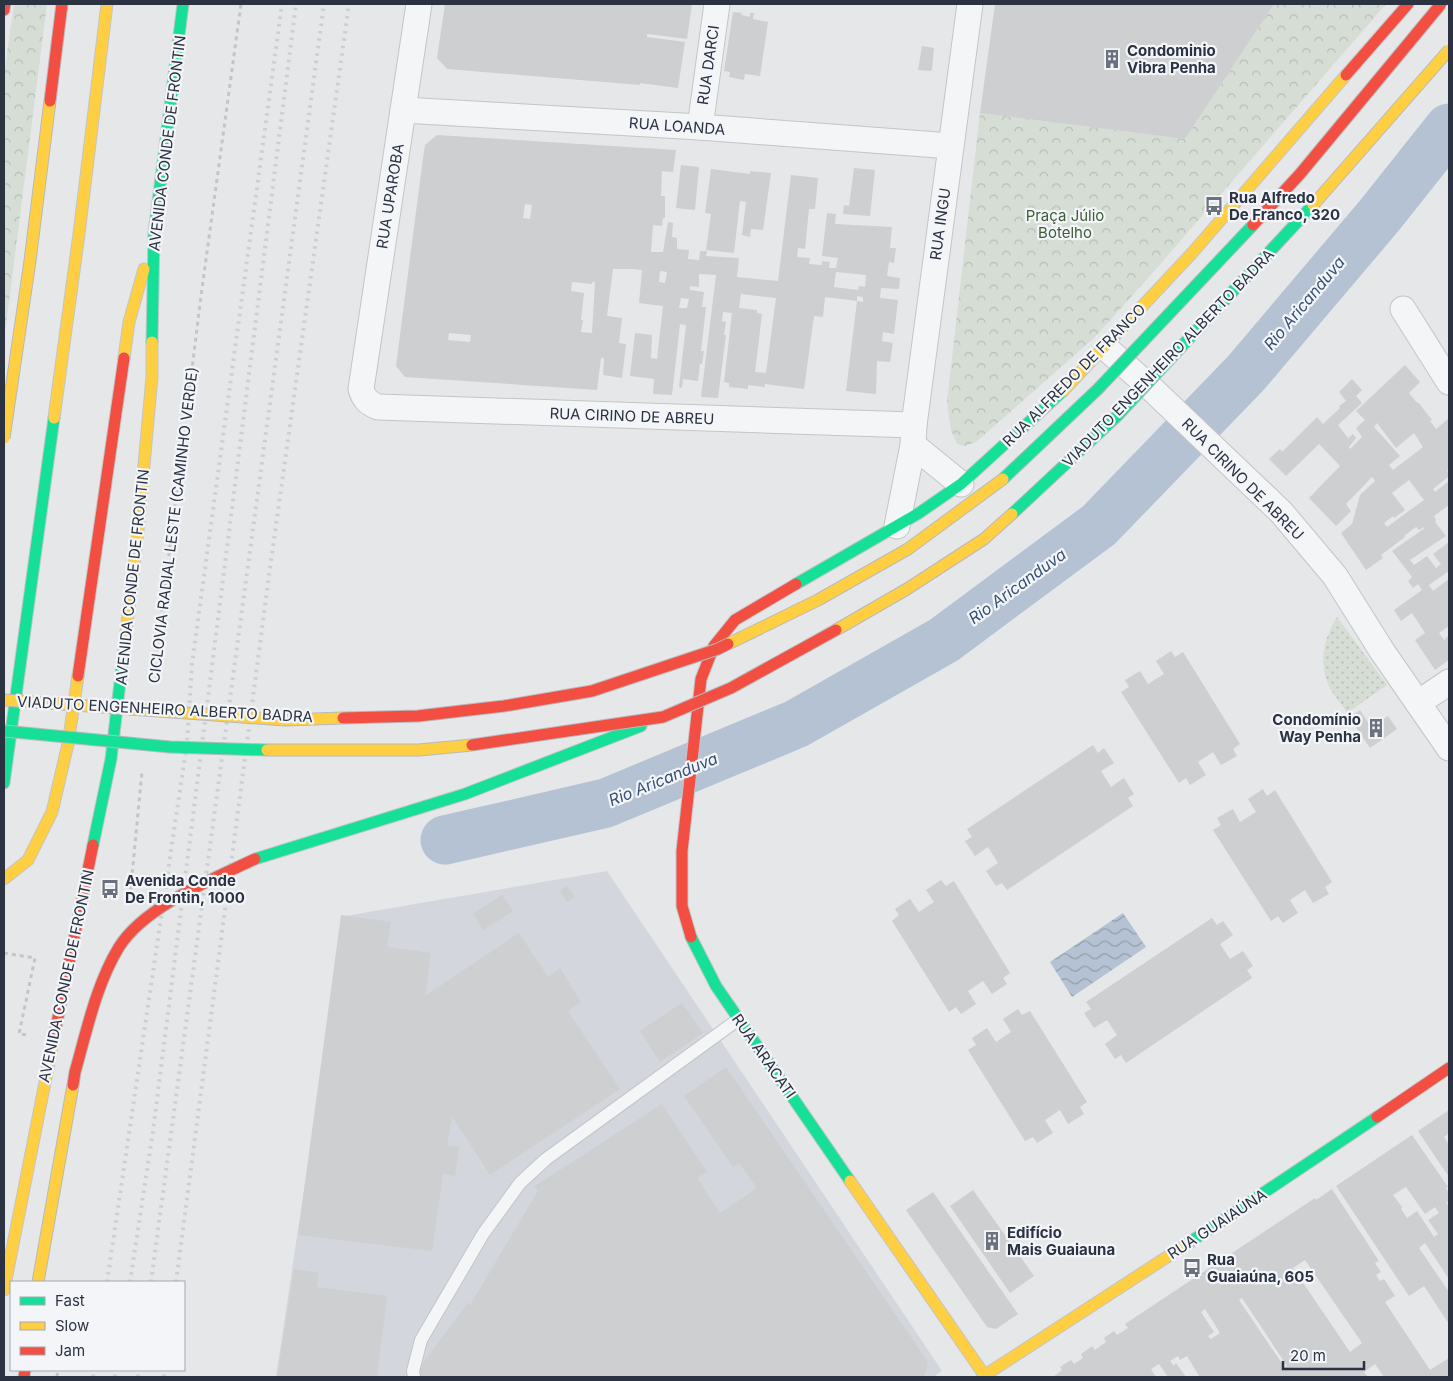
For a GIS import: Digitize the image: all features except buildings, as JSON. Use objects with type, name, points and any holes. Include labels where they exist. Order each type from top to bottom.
[{"type":"main road","points":[[4,4],[4,10]]},
{"type":"main road","points":[[4,438],[30,261],[62,4]]},
{"type":"main road","points":[[4,783],[79,234],[107,4]]},
{"type":"main road","name":"AVENIDA CONDE DE FRONTIN","points":[[4,1290],[111,759],[138,531],[152,377],[154,234],[183,4]]},
{"type":"main road","name":"RUA ALFREDO DE FRANCO","points":[[701,688],[701,679],[714,646],[735,620],[919,513],[961,484],[1058,396],[1106,347],[1193,252],[1408,4]]},
{"type":"main road","name":"VIADUTO ENGENHEIRO ALBERTO BADRA","points":[[4,700],[285,720],[418,716],[504,706],[592,691],[718,649],[818,600],[908,549],[1000,482],[1098,389],[1300,174],[1441,4]]},
{"type":"main road","name":"VIADUTO ENGENHEIRO ALBERTO BADRA","points":[[4,732],[170,747],[312,751],[419,750],[489,744],[663,718],[731,688],[907,589],[984,539],[1050,482],[1117,416],[1312,206],[1449,50]]},
{"type":"main road","points":[[4,880],[28,860],[52,812],[68,744],[129,322],[154,234]]},
{"type":"main road","name":"RUA ARACATI","points":[[701,688],[682,851],[682,906],[692,941],[716,986],[984,1377]]},
{"type":"main road","points":[[38,1281],[75,1072],[101,984],[120,946],[136,927],[188,890],[255,859],[465,794],[663,718]]},
{"type":"main road","name":"RUA GUAIAÚNA","points":[[984,1377],[1295,1173],[1449,1068]]},
{"type":"street","name":"RUA UPAROBA","points":[[360,389],[419,4]]},
{"type":"street","name":"RUA DARCI","points":[[700,127],[717,4]]},
{"type":"street","name":"RUA INGU","points":[[897,526],[913,435],[970,4]]},
{"type":"street","name":"RUA LOANDA","points":[[403,110],[700,127],[951,146]]},
{"type":"street","points":[[1403,309],[1449,382]]},
{"type":"street","name":"RUA CIRINO DE ABREU","points":[[1106,347],[1154,390],[1281,512],[1335,576],[1382,651],[1449,748]]},
{"type":"street","name":"RUA CIRINO DE ABREU","points":[[360,389],[363,398],[369,404],[378,407],[913,435]]},
{"type":"street","points":[[913,435],[961,484]]},
{"type":"street","points":[[1418,703],[1449,682]]},
{"type":"lane","points":[[414,1377],[413,1371],[421,1340],[482,1234],[520,1182],[546,1159],[739,1019]]},
{"type":"path","name":"CICLOVIA RADIAL LESTE (CAMINHO VERDE)","points":[[153,687],[203,286],[241,4]]},
{"type":"path","points":[[129,901],[143,766]]},
{"type":"shaded area","points":[[607,871],[942,1371],[933,1377],[276,1377],[345,916]]},
{"type":"green space","points":[[14,4],[47,4],[4,341],[4,75]]},
{"type":"green space","name":"Praça Júlio Botelho","points":[[1274,4],[1386,4],[1094,338],[976,442],[965,446],[957,444],[951,430],[947,402],[980,113],[1185,139]]},
{"type":"green space","points":[[1337,617],[1387,685],[1347,713],[1328,684],[1323,658],[1326,641]]},
{"type":"water","points":[[1123,913],[1146,947],[1072,997],[1050,962]]},
{"type":"waterway","name":"Rio Aricanduva","points":[[445,840],[606,803],[796,724],[944,640],[1099,525],[1246,373],[1379,216],[1449,128]]},
{"type":"railway","points":[[107,1281],[187,743],[192,664],[282,4]]},
{"type":"railway","points":[[130,1281],[153,1131],[296,4]]},
{"type":"railway","points":[[151,1281],[324,4]]},
{"type":"railway","points":[[176,1281],[270,568],[349,4]]},
{"type":"railway","points":[[93,1377],[94,1371]]},
{"type":"railway","points":[[115,1377],[116,1371]]},
{"type":"railway","points":[[138,1377],[139,1371]]},
{"type":"railway","points":[[164,1377],[165,1371]]},
{"type":"traffic: fast","points":[[152,342],[154,233],[183,4]]},
{"type":"traffic: fast","points":[[1012,514],[1117,416],[1313,205]]},
{"type":"traffic: fast","points":[[1003,479],[1098,389],[1253,225]]},
{"type":"traffic: fast","points":[[796,584],[919,513],[961,484],[1063,391]]},
{"type":"traffic: fast","points":[[4,783],[54,418]]},
{"type":"traffic: fast","points":[[93,845],[111,759],[123,657]]},
{"type":"traffic: fast","points":[[255,859],[465,794],[641,726]]},
{"type":"traffic: fast","points":[[4,731],[170,747],[267,750]]},
{"type":"traffic: fast","points":[[691,937],[716,986],[850,1181]]},
{"type":"traffic: fast","points":[[1190,1242],[1377,1117]]},
{"type":"traffic: slow","points":[[54,418],[107,4]]},
{"type":"traffic: slow","points":[[1313,205],[1449,50]]},
{"type":"traffic: slow","points":[[1063,391],[1193,252],[1346,75]]},
{"type":"traffic: slow","points":[[4,438],[30,261],[50,101]]},
{"type":"traffic: slow","points":[[124,358],[129,322],[144,269]]},
{"type":"traffic: slow","points":[[123,657],[138,531],[152,377],[152,342]]},
{"type":"traffic: slow","points":[[728,644],[818,600],[908,549],[1003,479]]},
{"type":"traffic: slow","points":[[836,630],[907,589],[984,539],[1012,514]]},
{"type":"traffic: slow","points":[[4,879],[28,860],[52,812],[68,744],[78,676]]},
{"type":"traffic: slow","points":[[4,700],[285,720],[343,718]]},
{"type":"traffic: slow","points":[[267,750],[419,750],[472,745]]},
{"type":"traffic: slow","points":[[4,1290],[54,1037]]},
{"type":"traffic: slow","points":[[38,1281],[73,1085]]},
{"type":"traffic: slow","points":[[850,1181],[985,1376]]},
{"type":"traffic: slow","points":[[982,1377],[1190,1242]]},
{"type":"traffic: jam","points":[[4,10],[5,4]]},
{"type":"traffic: jam","points":[[50,101],[62,4]]},
{"type":"traffic: jam","points":[[1346,75],[1408,4]]},
{"type":"traffic: jam","points":[[1253,225],[1300,174],[1441,4]]},
{"type":"traffic: jam","points":[[78,676],[124,358]]},
{"type":"traffic: jam","points":[[691,937],[682,906],[682,851],[701,679],[714,646],[735,620],[796,584]]},
{"type":"traffic: jam","points":[[472,745],[663,717],[731,688],[836,630]]},
{"type":"traffic: jam","points":[[343,718],[418,716],[504,706],[592,691],[728,644]]},
{"type":"traffic: jam","points":[[54,1037],[93,845]]},
{"type":"traffic: jam","points":[[73,1085],[98,992],[119,947],[131,932],[162,906],[200,885],[255,859]]},
{"type":"traffic: jam","points":[[1377,1117],[1449,1068]]},
{"type":"traffic: jam","points":[[24,1377],[25,1371]]},
{"type":"place","name":"Condominio Vibra Penha","points":[[1112,59]]},
{"type":"place","name":"Rua Alfredo De Franco, 320","points":[[1214,206]]},
{"type":"place","name":"Condomínio Way Penha","points":[[1376,728]]},
{"type":"place","name":"Avenida Conde De Frontin, 1000","points":[[110,889]]},
{"type":"place","name":"Edifício Mais Guaiauna","points":[[992,1241]]},
{"type":"place","name":"Rua Guaiaúna, 605","points":[[1192,1268]]}]
